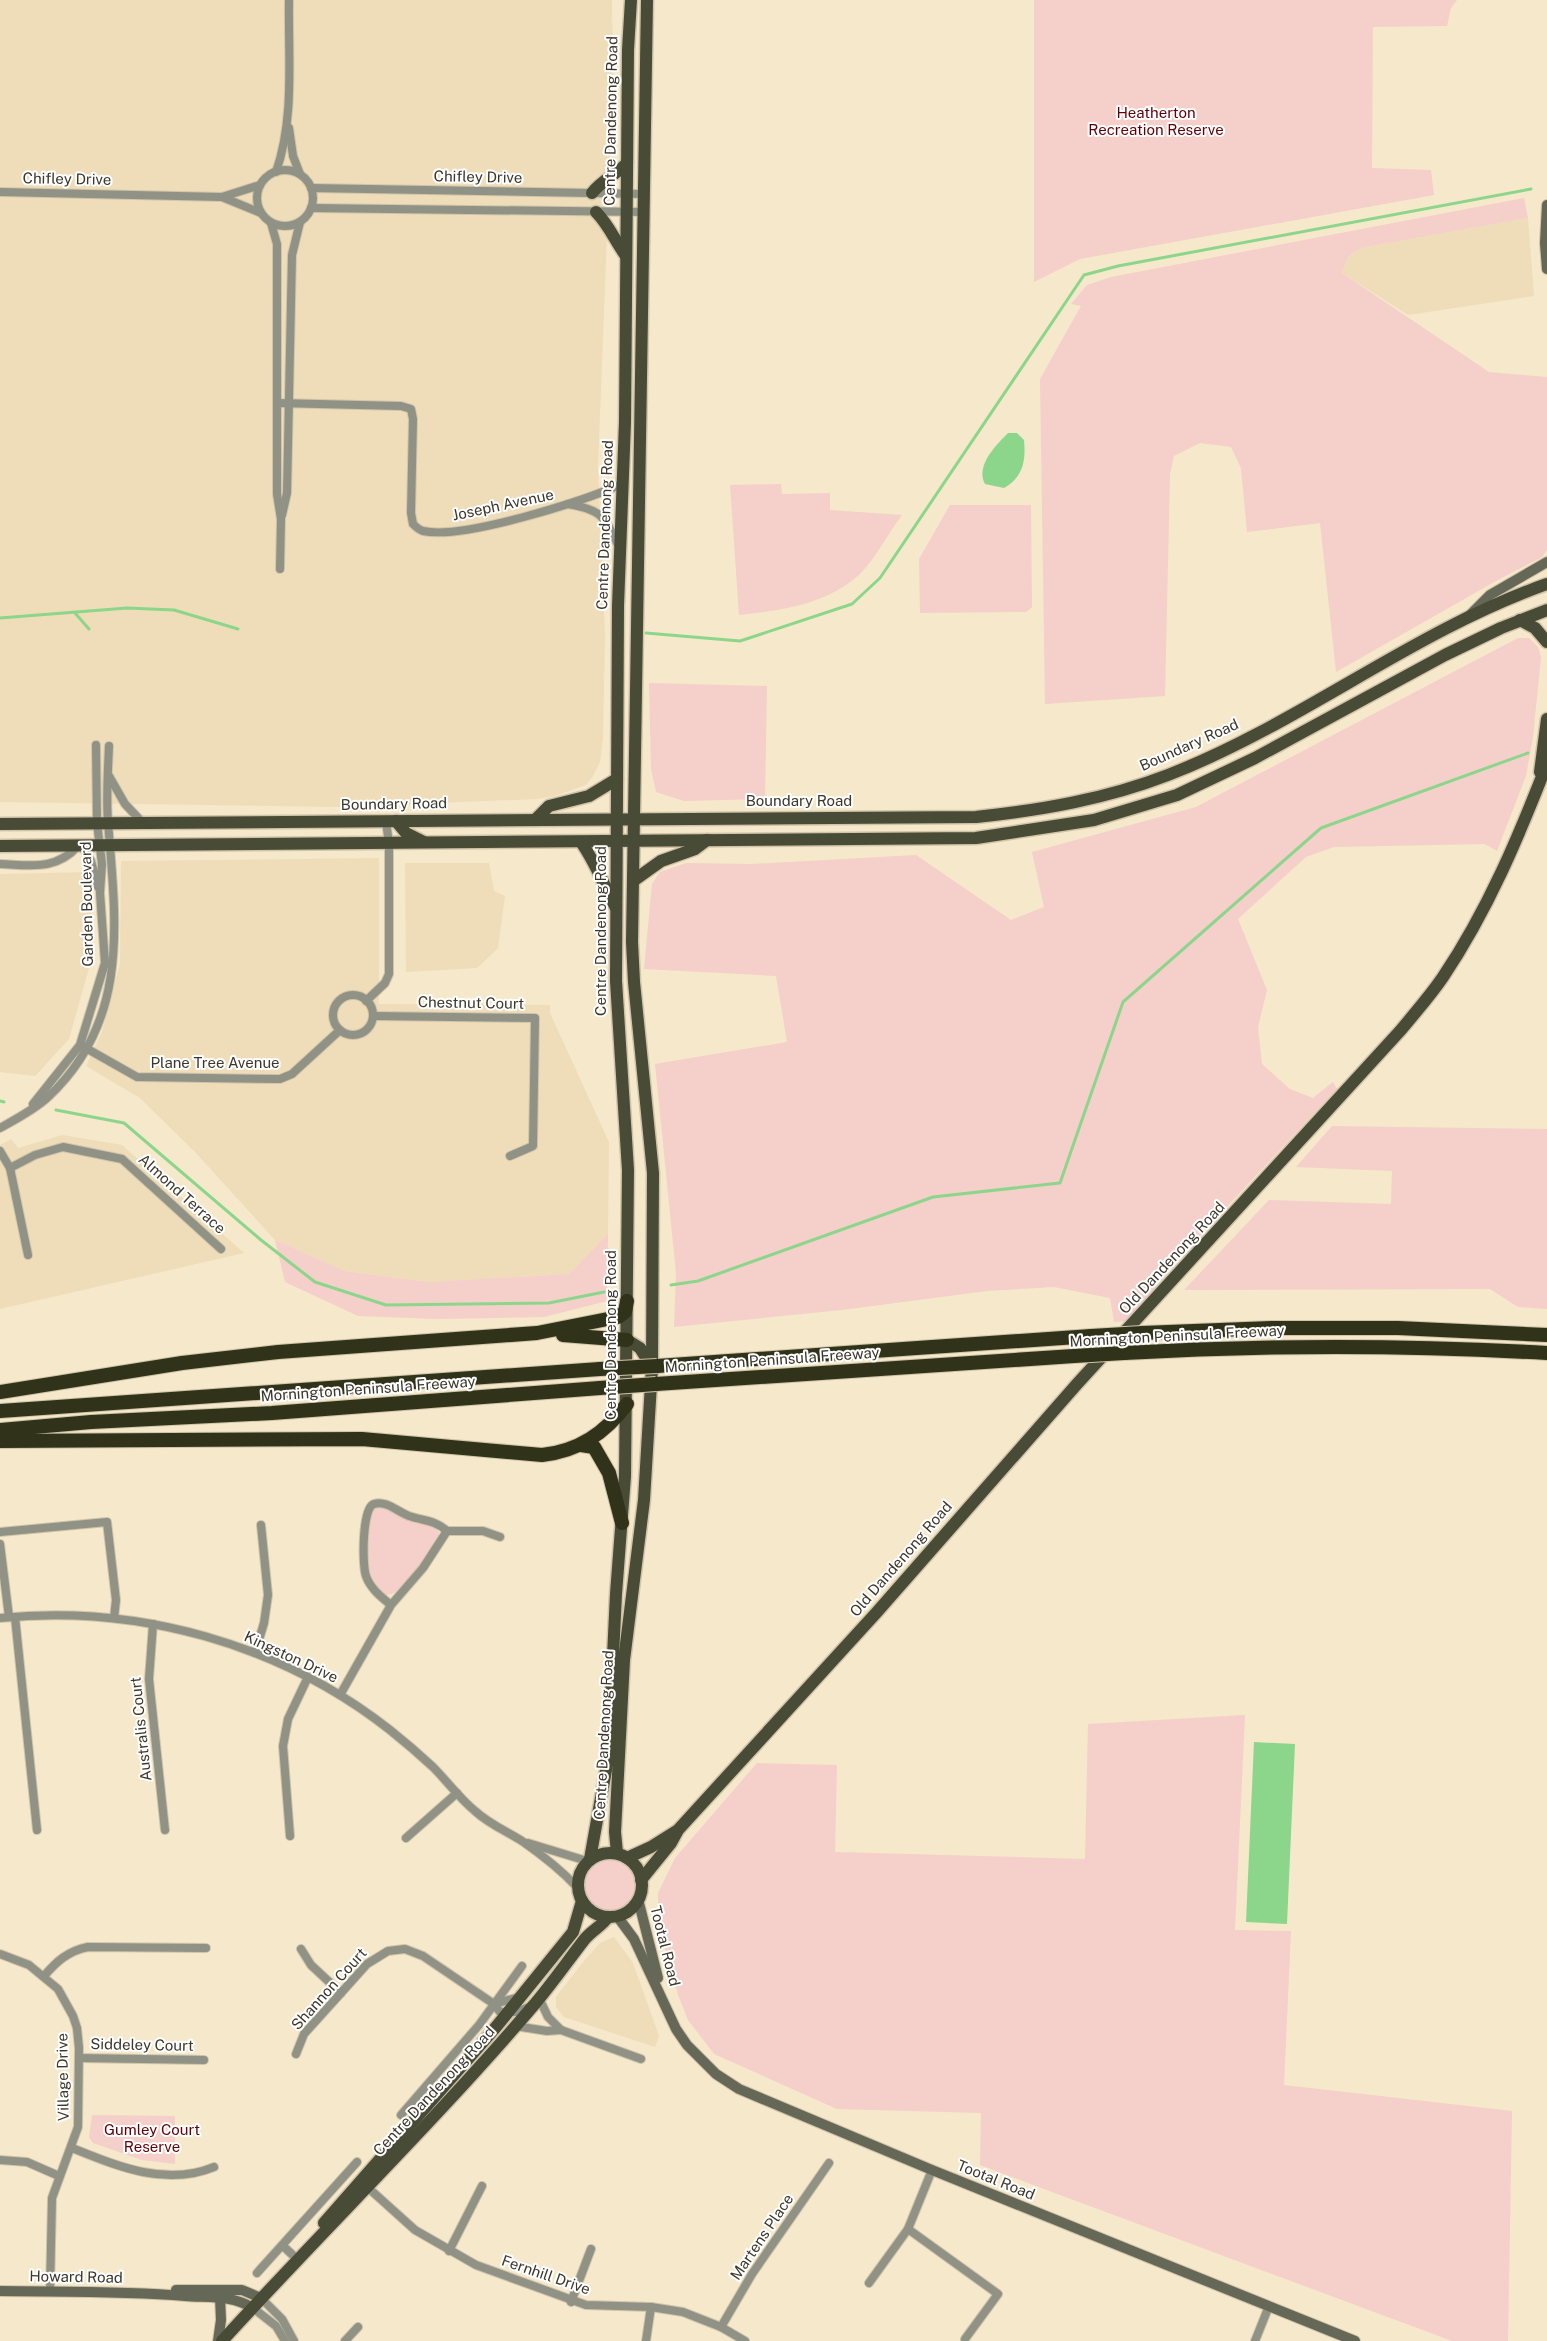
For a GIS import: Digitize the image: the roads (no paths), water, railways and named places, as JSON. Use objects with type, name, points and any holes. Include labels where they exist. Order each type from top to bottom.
[{"type":"highway","points":[[0,1392],[182,1363],[278,1352],[537,1333],[615,1318],[625,1312],[627,1301]]},
{"type":"highway","name":"Mornington Peninsula Freeway","points":[[0,1411],[1142,1333],[1271,1328],[1398,1328],[1547,1335]]},
{"type":"highway","points":[[537,1333],[627,1340]]},
{"type":"highway","name":"Mornington Peninsula Freeway","points":[[0,1430],[91,1422],[272,1413],[656,1384],[1074,1356],[1242,1347],[1426,1347],[1547,1354]]},
{"type":"highway","points":[[0,1441],[362,1438],[542,1455],[581,1445],[608,1426],[627,1404]]},
{"type":"highway","points":[[581,1445],[594,1447],[606,1465],[614,1487],[622,1523]]},
{"type":"main road","name":"Centre Dandenong Road","points":[[589,1860],[608,1759],[627,1404],[628,1170],[617,1020],[617,779],[619,547],[625,422],[628,50],[631,0]]},
{"type":"main road","name":"Centre Dandenong Road","points":[[622,1855],[615,1832],[622,1678],[630,1596],[644,1500],[654,1367],[653,1173],[634,982],[634,841],[647,0]]},
{"type":"main road","points":[[592,193],[601,182],[614,175],[627,163]]},
{"type":"main road","points":[[1547,205],[1545,243],[1547,269]]},
{"type":"main road","points":[[596,212],[609,225],[626,256]]},
{"type":"main road","points":[[1469,616],[1490,594],[1547,562]]},
{"type":"main road","name":"Boundary Road","points":[[0,824],[976,816],[1035,811],[1104,796],[1169,775],[1242,741],[1469,616],[1547,584]]},
{"type":"main road","points":[[0,846],[976,838],[1094,820],[1185,791],[1255,758],[1436,659],[1520,620],[1547,610]]},
{"type":"main road","points":[[1520,620],[1535,628],[1547,642]]},
{"type":"main road","name":"Old Dandenong Road","points":[[1539,785],[1547,719]]},
{"type":"main road","name":"Old Dandenong Road","points":[[622,1855],[651,1847],[678,1830],[876,1612],[1077,1384],[1400,1031],[1442,979],[1478,921],[1513,850],[1547,764]]},
{"type":"main road","points":[[535,820],[549,806],[589,796],[617,779]]},
{"type":"main road","points":[[391,821],[406,833],[426,843]]},
{"type":"main road","points":[[618,877],[634,879],[661,861],[695,849],[707,840]]},
{"type":"main road","points":[[581,842],[594,860],[617,910]]},
{"type":"main road","points":[[627,1340],[640,1348],[654,1367],[627,1404]]},
{"type":"main road","name":"Old Dandenong Road","points":[[642,1880],[671,1844],[678,1830]]},
{"type":"main road","points":[[601,1853],[622,1855],[638,1870],[642,1880],[638,1899],[628,1911],[613,1916],[593,1912],[582,1901],[577,1887],[580,1873],[589,1860],[601,1853]]},
{"type":"main road","name":"Tootal Road","points":[[638,1899],[663,1999]]},
{"type":"main road","name":"Centre Dandenong Road","points":[[364,2184],[573,1932],[582,1901]]},
{"type":"main road","name":"Centre Dandenong Road","points":[[222,2341],[297,2259],[339,2204],[364,2184],[515,2026],[583,1941],[613,1916]]},
{"type":"main road","name":"Tootal Road","points":[[613,1916],[634,1939],[676,2029],[687,2046],[725,2080],[759,2098],[932,2170],[1355,2341]]},
{"type":"main road","name":"Howard Road","points":[[153,2293],[188,2289],[234,2289],[250,2291],[257,2303]]},
{"type":"main road","name":"Howard Road","points":[[0,2291],[153,2293],[220,2297],[257,2303]]},
{"type":"main road","points":[[218,2341],[221,2320],[220,2297]]},
{"type":"street","points":[[276,172],[282,154],[287,119],[289,0]]},
{"type":"street","points":[[281,520],[287,493],[292,255],[300,222],[311,208],[311,188],[300,174],[293,156],[287,119]]},
{"type":"street","points":[[280,569],[281,520],[277,494],[277,244],[271,222],[262,213],[258,204],[260,185],[276,172],[284,170],[300,174]]},
{"type":"street","name":"Chifley Drive","points":[[0,192],[222,197],[260,185]]},
{"type":"street","name":"Chifley Drive","points":[[311,188],[644,194]]},
{"type":"street","name":"Chifley Drive","points":[[222,197],[262,213]]},
{"type":"street","points":[[311,208],[644,212]]},
{"type":"street","points":[[271,222],[286,226],[300,222]]},
{"type":"street","name":"Joseph Avenue","points":[[277,403],[401,406],[411,409],[413,419],[411,513],[413,524],[422,530],[462,531],[568,504],[622,484]]},
{"type":"street","name":"Joseph Avenue","points":[[568,504],[592,509],[604,517],[619,547]]},
{"type":"street","points":[[96,745],[102,822]]},
{"type":"street","points":[[102,822],[108,774],[109,746]]},
{"type":"street","points":[[108,774],[125,804],[142,822]]},
{"type":"street","points":[[366,1000],[385,983],[389,974],[389,844],[391,821]]},
{"type":"street","name":"Garden Boulevard","points":[[0,1128],[28,1112],[47,1098],[88,1049],[103,1013],[115,949],[115,895],[102,822]]},
{"type":"street","name":"Garden Boulevard","points":[[28,1112],[80,1045],[105,962],[100,894],[105,845],[102,822]]},
{"type":"street","points":[[0,864],[49,864],[62,860],[80,846],[91,861],[100,894]]},
{"type":"street","points":[[354,995],[366,1000],[373,1016],[368,1028],[362,1033],[348,1034],[340,1030],[333,1018],[333,1011],[340,1000],[354,995]]},
{"type":"street","name":"Chestnut Court","points":[[373,1016],[535,1018],[534,1146],[510,1156]]},
{"type":"street","name":"Plane Tree Avenue","points":[[80,1045],[137,1077],[280,1079],[292,1074],[340,1030]]},
{"type":"street","name":"Almond Terrace","points":[[10,1168],[35,1154],[63,1147],[122,1158],[221,1249]]},
{"type":"street","points":[[0,1151],[10,1168],[28,1255]]},
{"type":"street","points":[[390,1605],[370,1585],[364,1566],[364,1522],[369,1506],[375,1503],[385,1504],[411,1517],[434,1521],[447,1531],[483,1531],[500,1537]]},
{"type":"street","points":[[0,1532],[107,1522],[116,1600],[114,1618]]},
{"type":"street","points":[[255,1653],[264,1623],[268,1595],[261,1525]]},
{"type":"street","points":[[340,1695],[390,1605],[422,1568],[447,1531]]},
{"type":"street","points":[[0,1544],[12,1617],[37,1830]]},
{"type":"street","name":"Kingston Drive","points":[[0,1618],[58,1615],[114,1618],[154,1624],[213,1638],[255,1653],[308,1677],[340,1695],[407,1745],[488,1822],[521,1841],[565,1874],[577,1887]]},
{"type":"street","name":"Australis Court","points":[[154,1624],[149,1680],[165,1830]]},
{"type":"street","points":[[290,1836],[283,1746],[288,1719],[308,1677]]},
{"type":"street","points":[[406,1838],[457,1794]]},
{"type":"street","name":"Kingston Drive","points":[[521,1841],[589,1860]]},
{"type":"street","points":[[44,1976],[54,1964],[70,1952],[88,1947],[206,1948]]},
{"type":"street","points":[[301,1949],[311,1965],[341,1993]]},
{"type":"street","name":"Shannon Court","points":[[296,2054],[304,2034],[376,1957],[388,1951],[405,1950],[423,1956],[494,2004],[500,2012],[506,2013]]},
{"type":"street","name":"Village Drive","points":[[0,1954],[29,1965],[58,1989],[73,2016],[79,2039],[79,2116],[72,2148],[59,2176],[51,2206],[50,2292]]},
{"type":"street","name":"Centre Dandenong Road","points":[[401,2115],[479,2026],[522,1966]]},
{"type":"street","points":[[494,2004],[520,1996]]},
{"type":"street","points":[[506,2013],[521,2011],[536,2002],[561,2030]]},
{"type":"street","points":[[515,2026],[547,2031],[561,2030],[641,2059]]},
{"type":"street","name":"Siddeley Court","points":[[79,2058],[204,2060]]},
{"type":"street","points":[[72,2148],[116,2165],[151,2174],[192,2175],[214,2167]]},
{"type":"street","points":[[0,2160],[27,2162],[59,2176]]},
{"type":"street","name":"Centre Dandenong Road","points":[[258,2274],[357,2162]]},
{"type":"street","name":"Martens Place","points":[[720,2328],[752,2274],[829,2163]]},
{"type":"street","points":[[869,2282],[908,2229],[932,2170]]},
{"type":"street","name":"Fernhill Drive","points":[[364,2184],[415,2230],[476,2265],[571,2302],[604,2307],[651,2307],[683,2312],[745,2341]]},
{"type":"street","points":[[449,2251],[482,2186]]},
{"type":"street","points":[[908,2229],[998,2294],[965,2339]]},
{"type":"street","points":[[283,2246],[297,2259]]},
{"type":"street","points":[[571,2302],[590,2249]]},
{"type":"street","points":[[257,2303],[276,2326],[285,2341]]},
{"type":"street","points":[[257,2303],[282,2319],[294,2341]]},
{"type":"street","points":[[1255,2341],[1269,2306]]},
{"type":"street","points":[[646,2341],[651,2307]]},
{"type":"street","points":[[345,2341],[358,2327]]},
{"type":"waterway","points":[[646,633],[740,641],[852,604],[880,578],[1084,275],[1118,266],[1531,189]]},
{"type":"waterway","points":[[0,618],[127,608],[174,610],[238,629]]},
{"type":"waterway","points":[[75,613],[89,629]]},
{"type":"waterway","points":[[671,1285],[698,1281],[933,1197],[1060,1183],[1123,1002],[1321,828],[1528,753]]},
{"type":"waterway","points":[[0,1101],[4,1102]]},
{"type":"waterway","points":[[56,1110],[124,1123],[261,1240],[315,1282],[386,1305],[549,1303],[604,1292]]},
{"type":"park label","name":"Heatherton Recreation Reserve","points":[[1156,122]]},
{"type":"park label","name":"Gumley Court Reserve","points":[[152,2138]]}]
